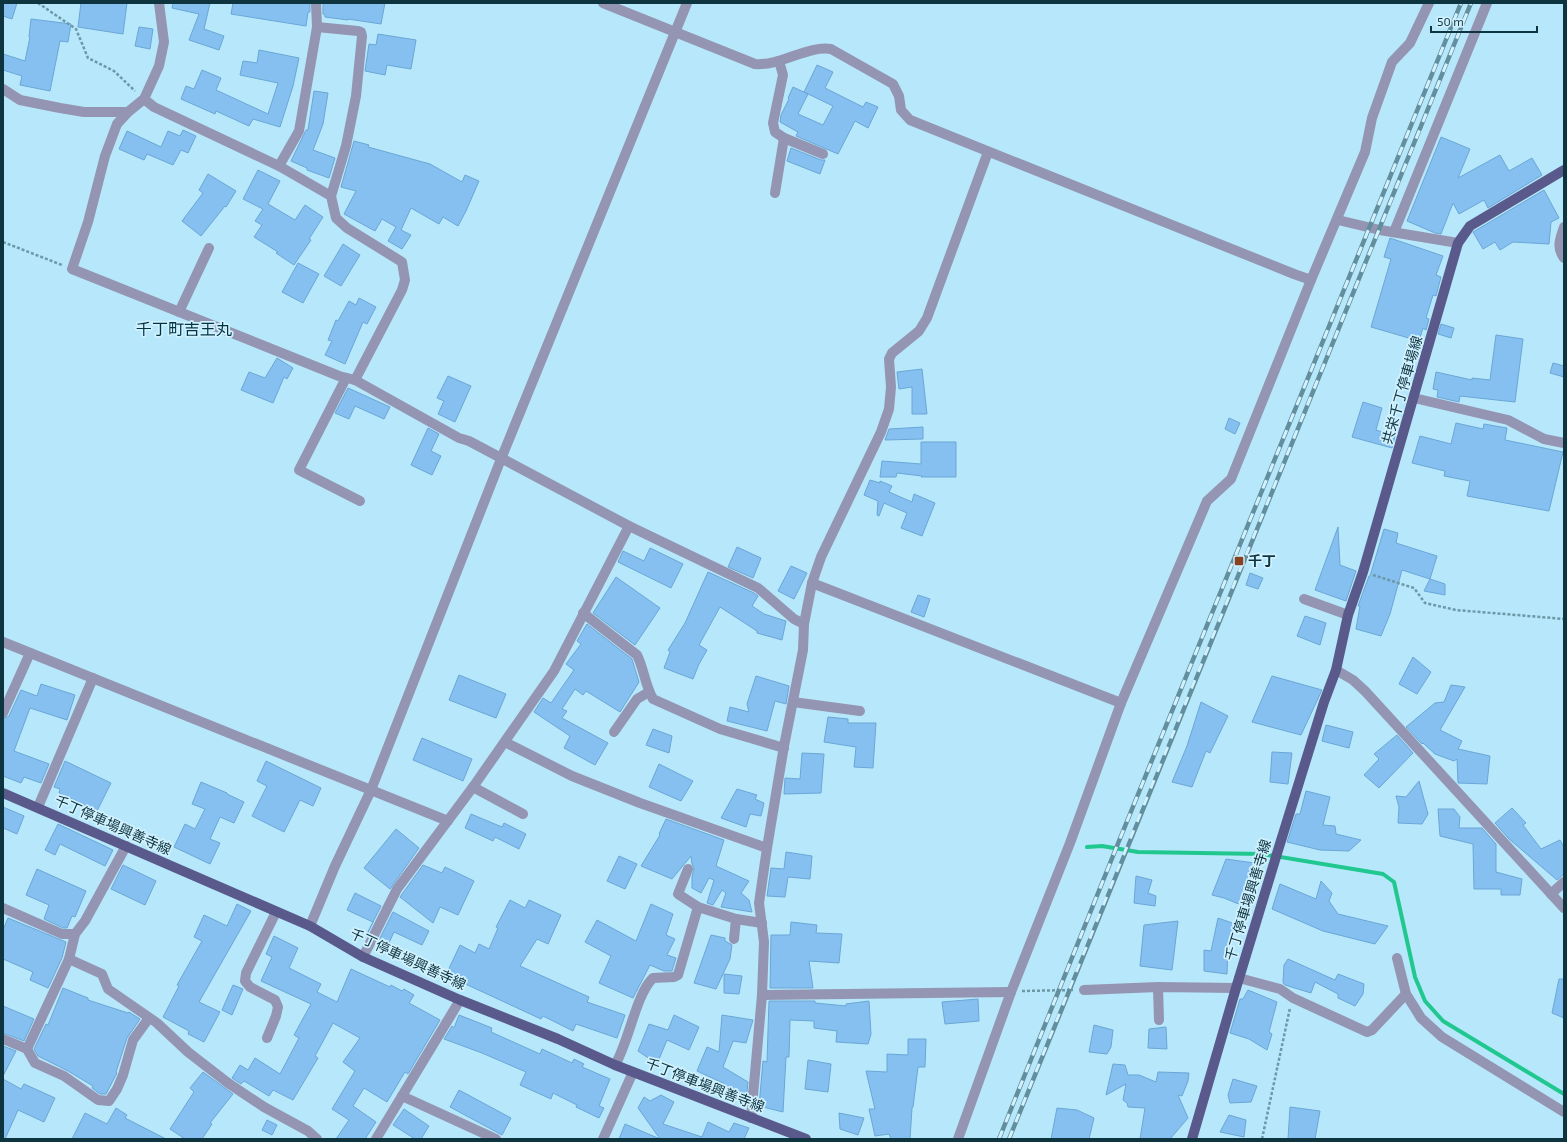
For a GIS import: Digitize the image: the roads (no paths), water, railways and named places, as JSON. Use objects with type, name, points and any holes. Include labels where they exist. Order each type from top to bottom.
[{"type":"main road","name":"共栄千丁停車場線","points":[[1336,670],[1348,615],[1363,572],[1458,242],[1470,226],[1564,170]]},
{"type":"main road","name":"千丁停車場興善寺線","points":[[1192,1139],[1274,868],[1279,847],[1324,702],[1336,670]]},
{"type":"main road","name":"千丁停車場興善寺線","points":[[3,793],[310,926],[364,957],[460,1000],[558,1039],[615,1065],[806,1139]]},
{"type":"street","points":[[159,3],[164,42],[159,66],[144,99],[128,112],[117,124],[105,156],[88,222],[72,269],[351,379],[459,438],[629,526],[758,588],[794,619],[804,624]]},
{"type":"street","points":[[279,166],[299,131],[317,27],[316,3]]},
{"type":"street","points":[[603,3],[755,64],[772,64],[820,48],[831,49],[893,84],[899,96],[901,110],[910,120],[1311,280]]},
{"type":"street","points":[[310,926],[335,866],[371,790],[501,459],[687,3]]},
{"type":"street","points":[[958,1139],[1011,992],[1070,843],[1121,703],[1207,501],[1231,479],[1311,280],[1338,220],[1365,152],[1372,118],[1392,62],[1410,43],[1429,3]]},
{"type":"street","points":[[1394,232],[1487,3]]},
{"type":"street","points":[[317,27],[358,30],[361,32],[362,36],[356,96],[346,146],[331,196],[336,218],[346,228],[402,262],[405,280],[402,290],[299,470],[360,501]]},
{"type":"street","points":[[779,61],[783,75],[773,123],[775,132],[784,138],[823,154]]},
{"type":"street","points":[[3,89],[20,100],[38,104],[84,112],[128,112]]},
{"type":"street","points":[[144,99],[154,107],[279,166],[331,196]]},
{"type":"street","points":[[775,193],[784,138]]},
{"type":"street","points":[[751,1118],[762,995],[764,942],[759,903],[784,748],[803,650],[804,624],[812,584],[821,557],[883,426],[888,409],[891,387],[889,359],[892,353],[919,331],[927,318],[988,152]]},
{"type":"street","points":[[1338,220],[1394,232],[1458,242]]},
{"type":"street","points":[[1564,227],[1558,243],[1559,251],[1564,258]]},
{"type":"street","points":[[179,312],[209,248]]},
{"type":"street","points":[[1414,398],[1508,420],[1544,439],[1564,443]]},
{"type":"street","points":[[364,957],[397,889],[473,787],[554,671],[629,526]]},
{"type":"street","points":[[812,584],[1121,703]]},
{"type":"street","points":[[1304,599],[1348,615]]},
{"type":"street","points":[[583,613],[637,655],[641,662],[649,692],[653,699],[720,728],[784,748]]},
{"type":"street","points":[[3,642],[448,821]]},
{"type":"street","points":[[3,713],[30,653]]},
{"type":"street","points":[[1336,670],[1353,680],[1365,691],[1564,908]]},
{"type":"street","points":[[38,807],[93,678]]},
{"type":"street","points":[[614,732],[637,699],[649,692]]},
{"type":"street","points":[[793,702],[860,711]]},
{"type":"street","points":[[505,742],[572,776],[626,798],[767,848]]},
{"type":"street","points":[[473,787],[523,814]]},
{"type":"street","points":[[27,1049],[69,959],[75,934],[85,921],[126,846]]},
{"type":"street","points":[[688,869],[678,894],[698,907],[736,920],[762,923]]},
{"type":"street","points":[[1551,894],[1564,882]]},
{"type":"street","points":[[615,1065],[622,1054],[640,1003],[649,983],[653,978],[674,977],[678,975],[698,907]]},
{"type":"street","points":[[3,908],[62,934],[75,934]]},
{"type":"street","points":[[267,1038],[278,1007],[275,1000],[250,987],[245,981],[246,973],[276,912]]},
{"type":"street","points":[[734,938],[736,920]]},
{"type":"street","points":[[1398,958],[1406,994],[1421,1018],[1442,1037],[1564,1112]]},
{"type":"street","points":[[69,959],[102,974],[108,989],[157,1023],[188,1052],[228,1083],[264,1107],[308,1131],[317,1139]]},
{"type":"street","points":[[1084,990],[1238,983],[1280,989],[1293,998],[1367,1032],[1372,1030],[1406,994]]},
{"type":"street","points":[[1158,987],[1159,1020]]},
{"type":"street","points":[[762,995],[1011,992]]},
{"type":"street","points":[[376,1139],[460,1000]]},
{"type":"street","points":[[3,1039],[27,1049],[35,1063],[64,1076],[98,1100],[109,1101],[117,1089],[123,1075],[133,1040],[149,1018]]},
{"type":"street","points":[[603,1139],[633,1072]]},
{"type":"street","points":[[402,1096],[496,1139]]},
{"type":"waterway","points":[[1087,847],[1102,846],[1138,852],[1262,854],[1383,874],[1394,882],[1415,977],[1425,1001],[1443,1021],[1564,1094]]},
{"type":"railway","points":[[999,1139],[1461,3]]},
{"type":"railway","points":[[1009,1139],[1471,3]]},
{"type":"place","name":"千丁","points":[[1239,561]]},
{"type":"district","name":"千丁町吉王丸","points":[[184,329]]}]
